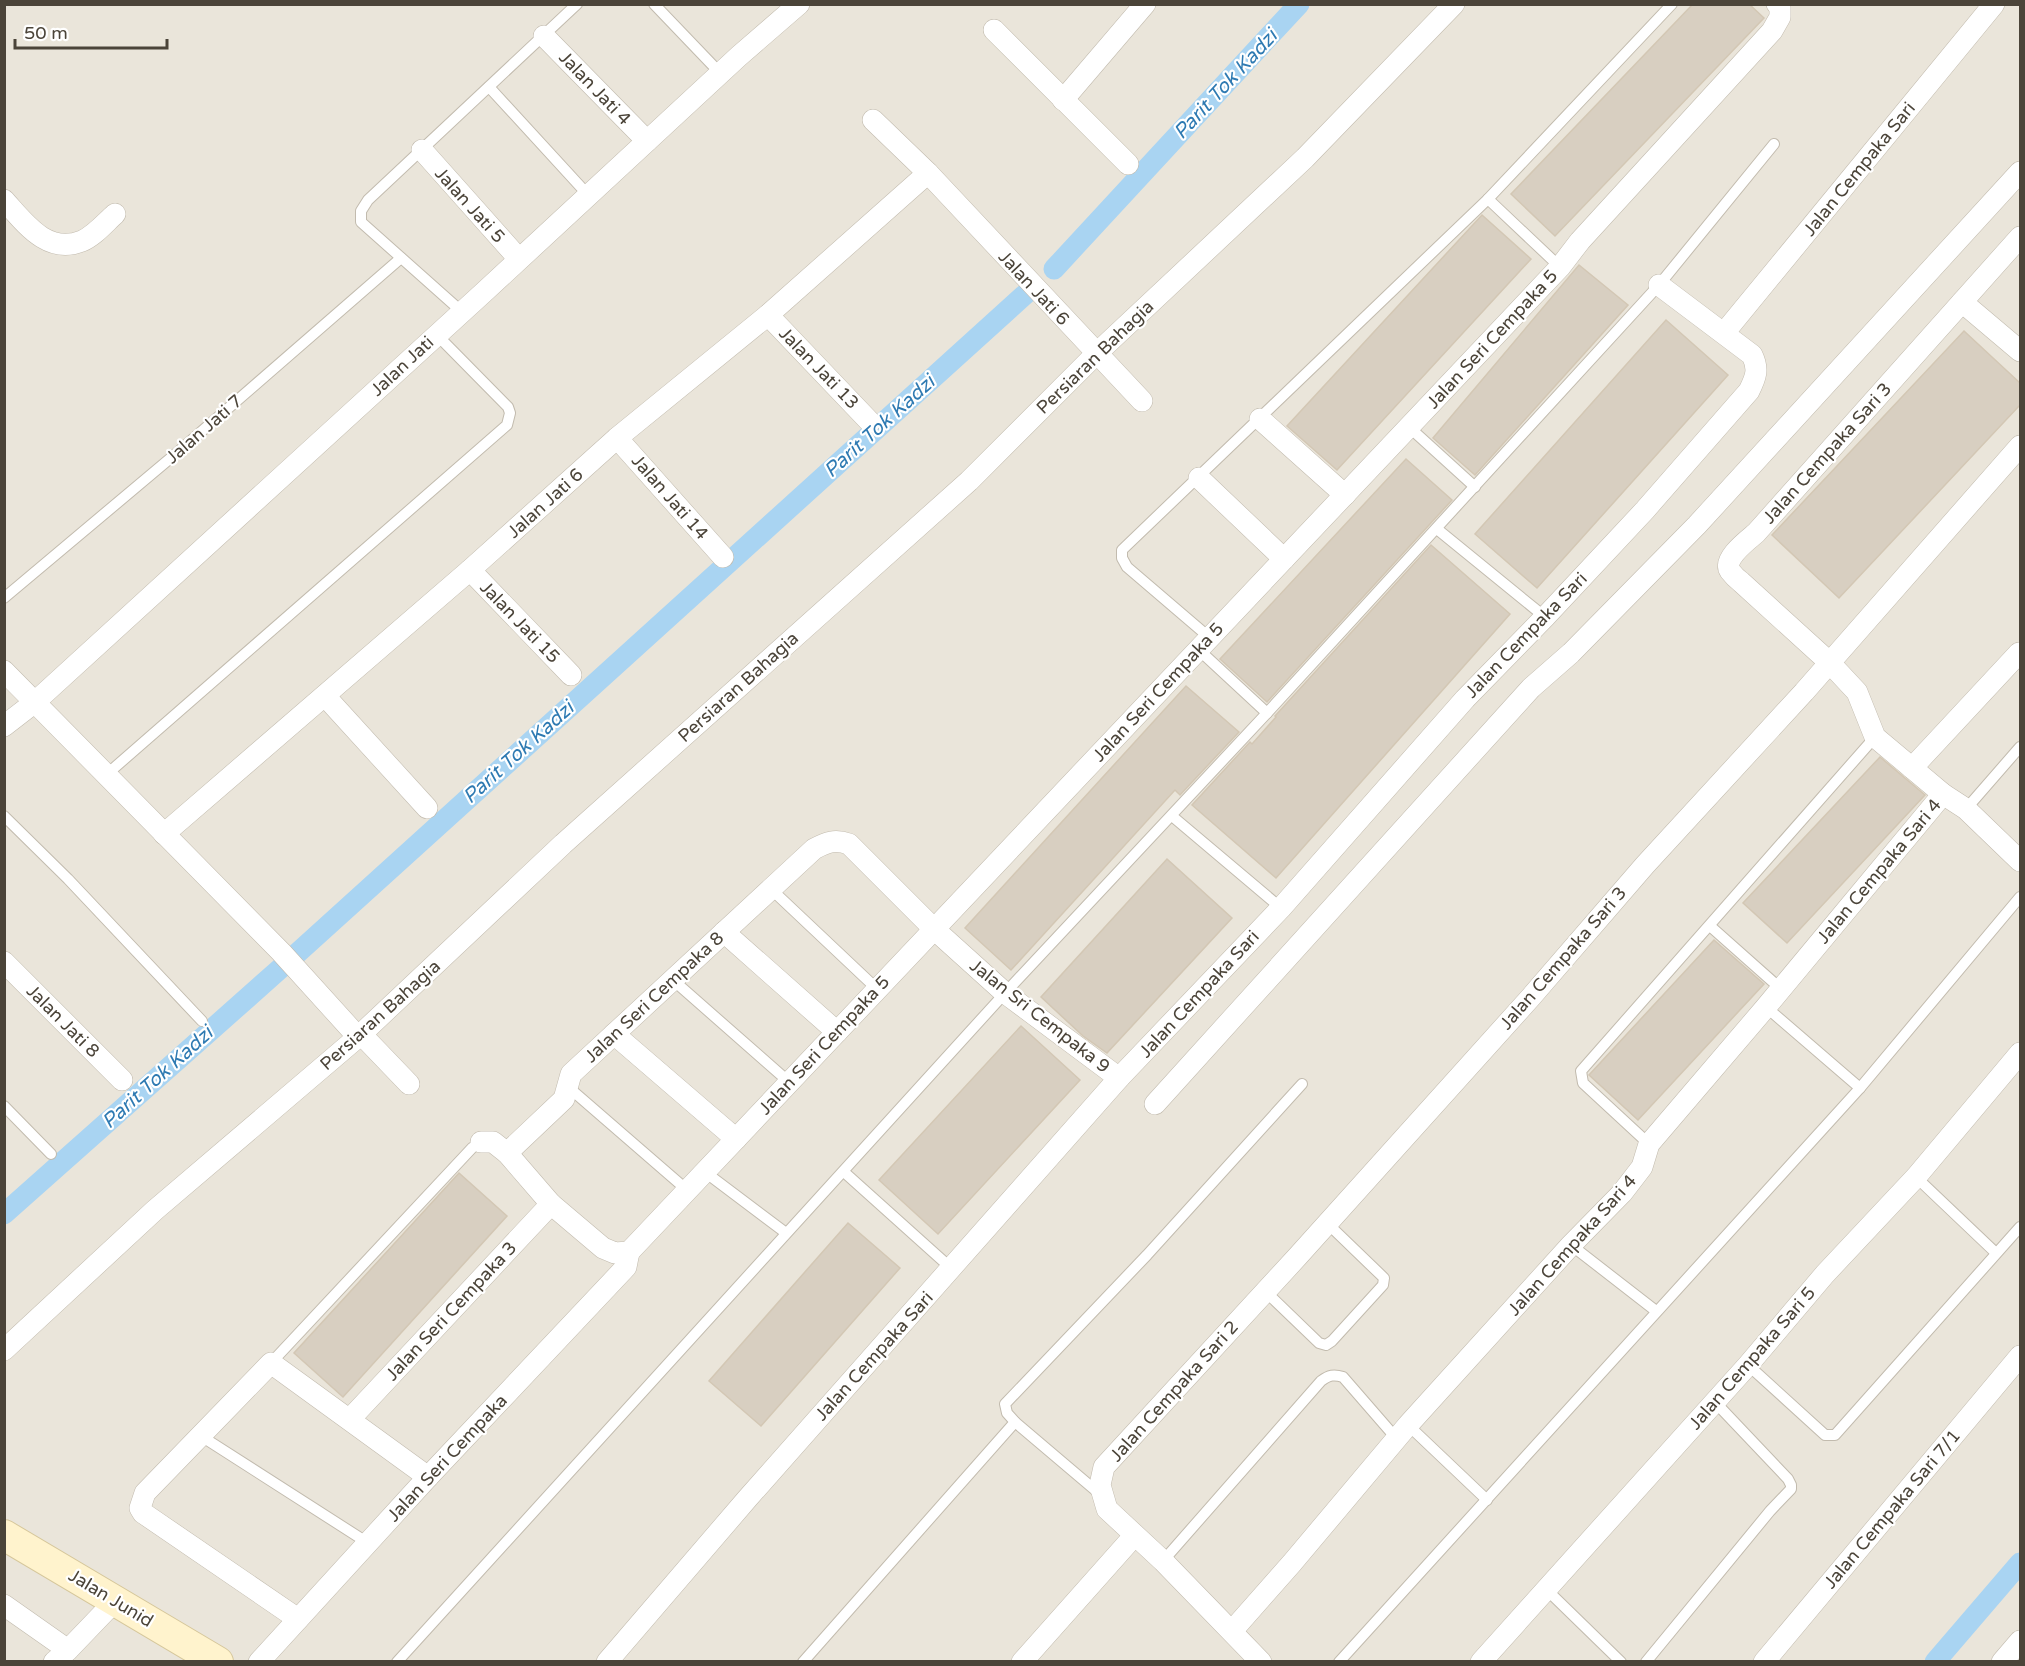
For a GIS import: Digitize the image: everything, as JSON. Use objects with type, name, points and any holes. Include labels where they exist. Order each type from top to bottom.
[{"type":"street","points":[[1063,100],[1145,4]]},
{"type":"street","name":"Persiaran Bahagia","points":[[4,1350],[155,1210],[360,1036],[563,844],[969,481],[1096,354],[1305,158],[1454,4]]},
{"type":"street","name":"Jalan Seri Cempaka 5","points":[[629,1252],[1560,267],[1772,31],[1780,17],[1780,7],[1777,4]]},
{"type":"street","name":"Jalan Cempaka Sari","points":[[1724,333],[1994,4]]},
{"type":"street","name":"Jalan Jati","points":[[4,726],[35,702],[589,196],[721,74],[786,9]]},
{"type":"street","points":[[994,30],[1128,164]]},
{"type":"street","name":"Jalan Jati 4","points":[[544,36],[647,141]]},
{"type":"street","name":"Jalan Jati 6","points":[[873,120],[928,174],[1142,400]]},
{"type":"street","name":"Jalan Jati 5","points":[[422,150],[519,259]]},
{"type":"street","points":[[1155,1104],[1531,688],[1571,653],[1696,525],[2020,172]]},
{"type":"street","name":"Jalan Jati 6","points":[[164,834],[326,696],[617,438],[768,315],[928,174]]},
{"type":"street","points":[[4,200],[26,224],[50,243],[70,244],[83,241],[115,214]]},
{"type":"street","name":"Jalan Cempaka Sari 3","points":[[1829,662],[1730,571],[1730,558],[1756,533],[2020,237]]},
{"type":"street","name":"Jalan Cempaka Sari","points":[[608,1662],[747,1499],[1119,1078],[1281,908],[1465,699],[1645,510],[1749,391],[1756,377],[1758,366],[1752,355],[1659,285]]},
{"type":"street","points":[[1962,302],[2020,351]]},
{"type":"street","name":"Jalan Jati 13","points":[[768,315],[870,422]]},
{"type":"street","points":[[1260,419],[1345,495]]},
{"type":"street","name":"Jalan Jati 14","points":[[617,438],[723,557]]},
{"type":"street","name":"Jalan Cempaka Sari 3","points":[[1298,1256],[1531,997],[1645,865],[1804,692],[2020,446]]},
{"type":"street","points":[[1199,478],[1284,559]]},
{"type":"street","name":"Jalan Jati 15","points":[[470,570],[571,675]]},
{"type":"street","points":[[1912,768],[2019,653]]},
{"type":"street","points":[[1829,662],[1857,692],[1875,737],[1943,794],[1966,809],[2020,861]]},
{"type":"street","points":[[4,671],[409,1084]]},
{"type":"street","points":[[326,696],[427,808]]},
{"type":"street","name":"Jalan Cempaka Sari 4","points":[[1232,1630],[1292,1563],[1402,1431],[1622,1192],[1642,1167],[1649,1144],[1943,794]]},
{"type":"street","name":"Jalan Sri Cempaka 9","points":[[814,849],[828,842],[840,841],[849,844],[934,929],[1005,993],[1119,1078]]},
{"type":"street","name":"Jalan Seri Cempaka 8","points":[[507,1153],[564,1099],[571,1074],[814,849]]},
{"type":"street","points":[[724,932],[837,1032]]},
{"type":"street","name":"Jalan Jati 8","points":[[4,963],[122,1080]]},
{"type":"street","points":[[614,1034],[736,1139]]},
{"type":"street","name":"Jalan Cempaka Sari 5","points":[[1481,1662],[1748,1365],[1825,1274],[1916,1178],[2020,1053]]},
{"type":"street","points":[[481,1142],[494,1142],[507,1153],[551,1204],[603,1248],[615,1253],[629,1252]]},
{"type":"street","name":"Jalan Seri Cempaka 3","points":[[350,1419],[551,1204]]},
{"type":"street","name":"Jalan Seri Cempaka","points":[[259,1662],[428,1477],[626,1267],[629,1252]]},
{"type":"street","name":"Jalan Cempaka Sari 2","points":[[1103,1497],[1100,1485],[1104,1467],[1298,1256]]},
{"type":"street","name":"Jalan Cempaka Sari 7/1","points":[[1764,1662],[2020,1356]]},
{"type":"street","points":[[298,1619],[143,1513],[140,1508],[145,1493],[271,1363],[428,1477]]},
{"type":"street","points":[[1103,1497],[1107,1509],[1163,1561],[1261,1662]]},
{"type":"street","name":"Jalan Junid","points":[[4,1534],[101,1616],[218,1662]]},
{"type":"street","points":[[1022,1662],[1134,1536]]},
{"type":"street","points":[[4,1605],[61,1656],[101,1616]]},
{"type":"street","points":[[2002,1662],[2020,1641]]},
{"type":"lane","points":[[461,311],[360,222],[360,211],[368,200],[577,4]]},
{"type":"lane","points":[[654,4],[721,74]]},
{"type":"lane","points":[[1267,713],[1204,644],[1127,567],[1122,558],[1122,550],[1488,199],[1672,4]]},
{"type":"lane","points":[[489,87],[589,196]]},
{"type":"lane","points":[[396,1662],[1005,993],[1172,816],[1659,285],[1774,144]]},
{"type":"lane","points":[[1488,199],[1560,267]]},
{"type":"lane","name":"Jalan Jati 7","points":[[4,598],[179,451],[401,258]]},
{"type":"lane","points":[[106,775],[507,425],[510,413],[508,407],[436,334]]},
{"type":"lane","points":[[1409,427],[1475,487]]},
{"type":"lane","points":[[1437,529],[1545,617]]},
{"type":"lane","points":[[1649,1144],[1583,1083],[1581,1071],[1875,737]]},
{"type":"lane","points":[[1966,809],[2020,747]]},
{"type":"lane","points":[[4,816],[68,879],[202,1021]]},
{"type":"lane","points":[[1172,816],[1281,908]]},
{"type":"lane","points":[[771,889],[877,989]]},
{"type":"lane","points":[[1339,1662],[1860,1088],[2020,897]]},
{"type":"lane","points":[[1710,926],[1780,989]]},
{"type":"lane","points":[[673,980],[789,1082]]},
{"type":"lane","points":[[1766,1007],[1860,1088]]},
{"type":"lane","points":[[1103,1497],[1015,1422],[1007,1413],[1005,1404],[1147,1255],[1302,1084]]},
{"type":"lane","points":[[567,1086],[687,1190]]},
{"type":"lane","points":[[4,1106],[51,1154]]},
{"type":"lane","points":[[271,1363],[472,1148],[481,1142]]},
{"type":"lane","points":[[705,1172],[786,1233]]},
{"type":"lane","points":[[844,1172],[952,1269]]},
{"type":"lane","points":[[1916,1178],[1996,1253]]},
{"type":"lane","points":[[1265,1292],[1319,1343],[1326,1346],[1332,1341],[1383,1285],[1384,1278],[1328,1223]]},
{"type":"lane","points":[[1748,1365],[1825,1435],[1835,1435],[2020,1227]]},
{"type":"lane","points":[[1571,1245],[1656,1311]]},
{"type":"lane","points":[[1163,1561],[1321,1381],[1336,1375],[1343,1377],[1402,1431],[1487,1500]]},
{"type":"lane","points":[[1646,1662],[1770,1511],[1791,1489],[1788,1479],[1714,1401]]},
{"type":"lane","points":[[803,1662],[1015,1422]]},
{"type":"lane","points":[[201,1436],[368,1543]]},
{"type":"lane","points":[[1546,1589],[1621,1662]]},
{"type":"shaded area","points":[[5,5],[2020,5],[2020,1661],[5,1661]]},
{"type":"building","points":[[1693,4],[1749,4],[1764,18],[1555,236],[1511,194]]},
{"type":"building","points":[[1482,215],[1531,259],[1337,470],[1287,426]]},
{"type":"building","points":[[1579,265],[1628,305],[1475,475],[1433,438]]},
{"type":"building","points":[[1666,320],[1728,375],[1537,588],[1475,534]]},
{"type":"building","points":[[1964,331],[2020,383],[2020,405],[1839,598],[1772,535]]},
{"type":"building","points":[[1406,459],[1452,500],[1267,702],[1220,659]]},
{"type":"building","points":[[1431,545],[1510,614],[1276,878],[1192,805],[1250,742],[1252,744]]},
{"type":"building","points":[[1186,686],[1239,732],[1180,795],[1175,790],[1011,970],[965,928]]},
{"type":"building","points":[[1880,757],[1925,795],[1787,943],[1743,903]]},
{"type":"building","points":[[1167,859],[1232,918],[1107,1053],[1083,1036],[1041,997]]},
{"type":"building","points":[[1714,940],[1764,984],[1638,1120],[1589,1075]]},
{"type":"building","points":[[1021,1026],[1080,1080],[938,1234],[879,1180]]},
{"type":"building","points":[[459,1173],[507,1216],[343,1397],[294,1353]]},
{"type":"building","points":[[848,1223],[900,1268],[761,1426],[709,1381]]},
{"type":"waterway","name":"Parit Tok Kadzi","points":[[1054,269],[1299,4]]},
{"type":"waterway","name":"Parit Tok Kadzi","points":[[4,1214],[282,967],[1031,289]]},
{"type":"waterway","points":[[1935,1662],[2020,1563]]}]
